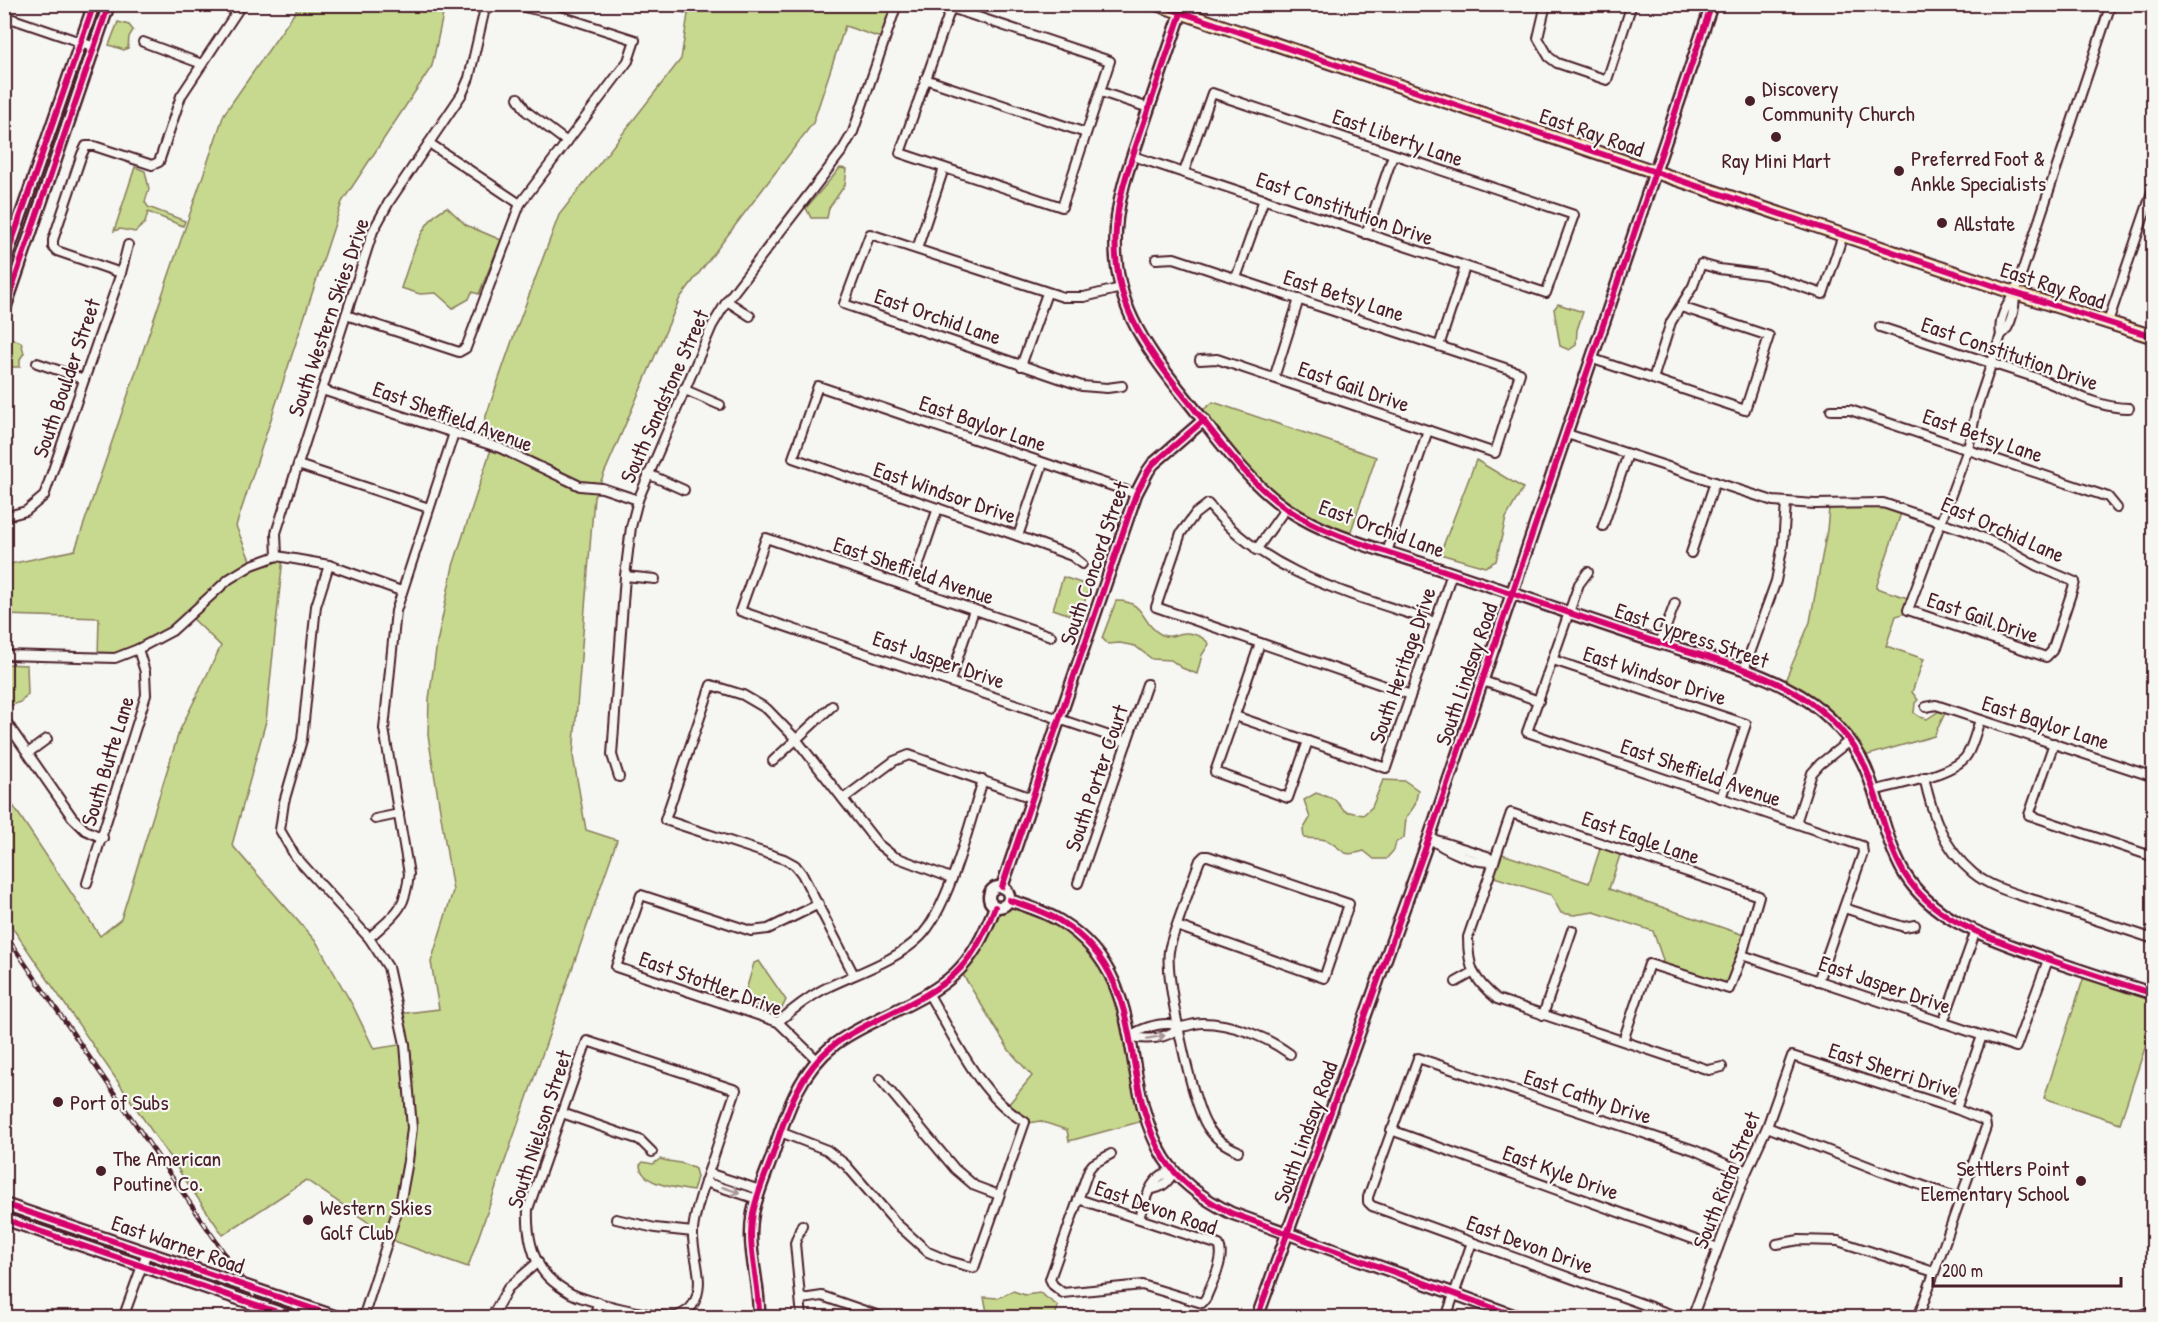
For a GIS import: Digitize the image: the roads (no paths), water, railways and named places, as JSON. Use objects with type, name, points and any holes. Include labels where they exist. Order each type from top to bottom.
[{"type":"main road","name":"East Ray Road","points":[[1156,4],[2015,293],[2154,337]]},
{"type":"street","points":[[4,264],[94,4]]},
{"type":"street","points":[[4,311],[109,4]]},
{"type":"street","points":[[121,273],[57,251],[53,247],[52,240],[86,146],[94,146],[152,165],[159,162],[181,96],[242,4]]},
{"type":"street","name":"South Western Skies Drive","points":[[277,556],[276,533],[373,231],[389,202],[462,94],[469,78],[486,4]]},
{"type":"street","points":[[346,315],[459,352],[466,348],[520,204],[628,61],[635,40],[551,13],[510,4]]},
{"type":"street","name":"South Sandstone Street","points":[[619,777],[612,756],[625,576],[631,527],[638,500],[683,389],[712,326],[727,301],[842,151],[853,132],[897,4]]},
{"type":"street","points":[[1546,4],[1538,38],[1549,57],[1557,63],[1607,80],[1632,4]]},
{"type":"street","name":"South Lindsay Road","points":[[1257,1317],[1429,838],[1712,4]]},
{"type":"street","points":[[1941,521],[1968,449],[1977,408],[1991,363],[2001,335],[2006,331],[2014,307],[2015,293],[2111,4]]},
{"type":"street","points":[[951,8],[1110,61],[1101,92],[1062,207],[900,153],[951,8]]},
{"type":"street","points":[[1181,13],[1120,198],[1116,248],[1122,288],[1130,314],[1144,343],[1204,420]]},
{"type":"street","points":[[4,16],[95,47]]},
{"type":"street","points":[[143,42],[202,64]]},
{"type":"street","points":[[925,80],[1086,133]]},
{"type":"street","points":[[1101,92],[1149,108]]},
{"type":"street","name":"East Liberty Lane","points":[[1184,172],[1212,93],[1574,215],[1546,293]]},
{"type":"street","points":[[519,98],[526,111],[567,142]]},
{"type":"street","points":[[429,143],[520,204]]},
{"type":"street","points":[[1366,234],[1393,155]]},
{"type":"street","name":"East Constitution Drive","points":[[1133,156],[1546,293]]},
{"type":"street","points":[[944,168],[917,249],[1063,297],[1084,297],[1122,288]]},
{"type":"street","points":[[2108,322],[2154,186]]},
{"type":"street","points":[[1236,279],[1264,199]]},
{"type":"street","name":"East Orchid Lane","points":[[917,249],[870,234],[844,304],[1082,386],[1107,388],[1122,386]]},
{"type":"street","points":[[1653,379],[1671,322],[1693,286],[1701,264],[1719,269],[1766,275],[1824,294],[1843,235]]},
{"type":"street","name":"South Boulder Street","points":[[4,516],[26,511],[44,496],[121,273],[128,245]]},
{"type":"street","name":"East Betsy Lane","points":[[1156,259],[1174,258],[1520,373],[1495,453]]},
{"type":"street","points":[[1439,346],[1465,267]]},
{"type":"street","points":[[1021,366],[1047,293]]},
{"type":"street","points":[[1274,378],[1299,299]]},
{"type":"street","points":[[727,301],[750,316]]},
{"type":"street","points":[[1593,359],[1745,410],[1769,336],[1681,307]]},
{"type":"street","name":"East Constitution Drive","points":[[1880,327],[2037,378],[2083,398],[2114,408],[2129,408]]},
{"type":"street","name":"East Gail Drive","points":[[1200,360],[1217,359],[1495,453]]},
{"type":"street","points":[[37,363],[84,380]]},
{"type":"street","name":"East Baylor Lane","points":[[793,458],[818,386],[1136,494]]},
{"type":"street","points":[[683,389],[720,405]]},
{"type":"street","name":"East Sheffield Avenue","points":[[322,390],[500,448],[580,486],[602,488],[638,500]]},
{"type":"street","name":"East Betsy Lane","points":[[1832,410],[1850,410],[2108,497],[2117,508]]},
{"type":"street","name":"East Orchid Lane","points":[[1204,420],[1256,482],[1286,508],[1324,529],[1512,594]]},
{"type":"street","name":"South Concord Street","points":[[1002,887],[1136,494],[1153,464],[1204,420]]},
{"type":"street","points":[[1387,552],[1428,430]]},
{"type":"street","points":[[369,938],[399,910],[407,893],[410,874],[384,729],[396,611],[454,433]]},
{"type":"street","name":"East Orchid Lane","points":[[1567,434],[1773,501],[1786,503],[1883,502],[1941,521],[2007,549],[2037,566],[2074,582],[2052,651],[2046,657]]},
{"type":"street","points":[[1603,526],[1628,454]]},
{"type":"street","name":"East Windsor Drive","points":[[793,458],[1018,536],[1072,556],[1082,564]]},
{"type":"street","points":[[1018,536],[1043,463]]},
{"type":"street","points":[[298,465],[429,508]]},
{"type":"street","points":[[648,474],[684,490]]},
{"type":"street","points":[[1691,553],[1715,482]]},
{"type":"street","points":[[1744,670],[1776,581],[1783,544],[1786,503]]},
{"type":"street","points":[[1411,695],[1156,608],[1181,533],[1195,514],[1208,504],[1222,520],[1256,550],[1284,567],[1314,581],[1435,622]]},
{"type":"street","points":[[911,588],[938,508]]},
{"type":"street","points":[[1256,550],[1286,508]]},
{"type":"street","name":"East Gail Drive","points":[[1941,521],[1908,610],[2046,657]]},
{"type":"street","name":"East Sheffield Avenue","points":[[740,611],[766,538],[1051,636]]},
{"type":"street","points":[[4,656],[115,658],[172,631],[228,579],[252,565],[277,556],[329,566],[401,591]]},
{"type":"street","points":[[329,566],[315,606],[302,740],[284,802],[280,830],[295,856],[369,938],[388,967],[405,1044],[412,1128],[401,1199],[363,1317]]},
{"type":"street","points":[[1483,681],[1539,701],[1579,584],[1588,572]]},
{"type":"street","name":"South Heritage Drive","points":[[1308,741],[1386,768],[1452,573]]},
{"type":"street","points":[[625,576],[655,579]]},
{"type":"street","name":"East Cypress Street","points":[[1512,594],[1744,670],[1798,694],[1819,707],[1849,741],[1864,765],[1891,844],[1905,873],[1932,904],[1975,933],[2048,960],[2154,994]]},
{"type":"street","points":[[1660,643],[1674,603]]},
{"type":"street","points":[[950,681],[975,610]]},
{"type":"street","name":"East Jasper Drive","points":[[740,611],[1127,742]]},
{"type":"street","points":[[1235,716],[1308,741],[1288,798],[1215,772],[1260,643]]},
{"type":"street","name":"South Butte Lane","points":[[87,883],[146,695],[145,672],[138,649]]},
{"type":"street","name":"East Windsor Drive","points":[[1553,660],[1746,724],[1721,798]]},
{"type":"street","name":"South Porter Court","points":[[1078,883],[1147,684]]},
{"type":"street","points":[[854,975],[819,904],[795,865],[784,859],[665,819],[711,685],[743,695],[767,709],[796,739],[878,844],[893,856],[951,878]]},
{"type":"street","name":"East Sheffield Avenue","points":[[1539,701],[1527,732],[1862,846],[1863,854],[1844,908]]},
{"type":"street","name":"East Baylor Lane","points":[[1926,707],[1936,705],[2154,777]]},
{"type":"street","points":[[773,761],[832,706]]},
{"type":"street","points":[[4,719],[72,817],[85,831],[103,838]]},
{"type":"street","points":[[1873,791],[1946,772],[1959,765],[1967,755],[1980,720]]},
{"type":"street","points":[[28,753],[47,739]]},
{"type":"street","points":[[1796,823],[1812,773],[1849,741]]},
{"type":"street","points":[[2054,743],[2029,814],[2154,857]]},
{"type":"street","points":[[843,799],[894,761],[909,755],[1032,798]]},
{"type":"street","points":[[1924,777],[1932,812],[1940,832],[1956,855],[1974,874],[2000,888],[2154,939]]},
{"type":"street","points":[[778,1023],[802,1002],[890,958],[919,938],[935,917],[951,878],[983,780]]},
{"type":"street","name":"East Eagle Lane","points":[[1493,861],[1510,813],[1759,896],[1742,955]]},
{"type":"street","points":[[375,819],[399,814]]},
{"type":"street","points":[[1429,838],[1443,848],[1485,862],[1493,861],[1468,937],[1468,957],[1472,973],[1483,988],[1497,999],[1709,1070],[1722,1067]]},
{"type":"street","points":[[1177,926],[1324,978],[1349,904],[1208,856],[1200,860],[1177,926],[1169,949],[1168,967],[1197,1106],[1207,1125],[1220,1142],[1239,1151]]},
{"type":"street","points":[[995,887],[1002,887],[1009,893],[1009,900],[1002,907],[995,907],[990,902],[990,892],[995,887]]},
{"type":"street","name":"East Stottler Drive","points":[[817,1060],[778,1023],[616,968],[641,895],[752,931],[768,929],[819,904]]},
{"type":"street","points":[[1009,900],[1059,921],[1092,948],[1107,968],[1118,991],[1130,1036],[1147,1120],[1157,1145],[1174,1171],[1209,1201],[1231,1213],[1287,1234],[1521,1317]]},
{"type":"street","points":[[759,1317],[751,1235],[759,1195],[795,1093],[817,1060],[835,1044],[948,981],[970,958],[981,941],[995,907]]},
{"type":"street","points":[[1818,981],[1844,908],[1904,927],[1915,925]]},
{"type":"street","points":[[1543,1015],[1572,930]]},
{"type":"street","points":[[1943,1023],[1975,933]]},
{"type":"street","points":[[1623,1041],[1649,964],[1729,989],[1742,955]]},
{"type":"street","name":"East Jasper Drive","points":[[1742,955],[2016,1047],[2048,960]]},
{"type":"street","points":[[1456,982],[1472,973]]},
{"type":"street","points":[[780,1132],[827,1150],[837,1158],[897,1224],[928,1252],[974,1268],[1025,1122],[1004,1108],[983,1082],[966,1058],[928,993]]},
{"type":"street","points":[[1130,1036],[1141,1040],[1172,1034],[1179,1027],[1202,1023],[1226,1026],[1274,1042],[1290,1054]]},
{"type":"street","points":[[1956,1109],[1982,1036]]},
{"type":"street","name":"South Nielson Street","points":[[537,1262],[529,1236],[528,1209],[587,1041],[735,1090],[708,1173]]},
{"type":"street","name":"East Sherri Drive","points":[[1792,1056],[1956,1109],[1985,1121],[1986,1127],[1961,1199]]},
{"type":"street","name":"South Riata Street","points":[[1692,1317],[1746,1173],[1767,1127],[1792,1056]]},
{"type":"street","name":"East Cathy Drive","points":[[1392,1130],[1418,1058],[1694,1150],[1746,1173]]},
{"type":"street","points":[[880,1079],[955,1169],[975,1186],[999,1195]]},
{"type":"street","points":[[562,1113],[640,1140],[652,1152]]},
{"type":"street","points":[[1767,1127],[1961,1199],[1918,1317]]},
{"type":"street","name":"East Devon Drive","points":[[1392,1130],[1368,1197],[1368,1202],[1372,1206],[1681,1317]]},
{"type":"street","name":"East Kyle Drive","points":[[1392,1130],[1718,1248]]},
{"type":"street","points":[[1078,1199],[1089,1169],[1093,1164],[1111,1154]]},
{"type":"street","points":[[1139,1218],[1153,1181],[1166,1172],[1174,1171]]},
{"type":"street","points":[[491,1317],[508,1288],[537,1262],[547,1276],[572,1294],[598,1302],[676,1317],[691,1309],[698,1296],[699,1280],[693,1232],[697,1205],[708,1173],[759,1195]]},
{"type":"street","points":[[705,1182],[759,1195]]},
{"type":"street","name":"East Devon Road","points":[[1078,1199],[1219,1245],[1222,1251],[1202,1303],[1142,1285],[1071,1293],[1064,1293],[1057,1288],[1050,1279],[1078,1199]]},
{"type":"street","name":"East Warner Road","points":[[4,1204],[340,1317]]},
{"type":"street","points":[[4,1209],[31,1213]]},
{"type":"street","name":"East Warner Road","points":[[4,1219],[295,1317]]},
{"type":"street","points":[[616,1219],[655,1228],[693,1232]]},
{"type":"street","points":[[802,1225],[795,1243],[802,1317]]},
{"type":"street","points":[[81,1245],[86,1232]]},
{"type":"street","points":[[1777,1244],[1808,1240],[1838,1241],[1934,1272]]},
{"type":"street","points":[[1446,1317],[1472,1242]]},
{"type":"street","points":[[123,1317],[147,1252]]},
{"type":"street","points":[[801,1299],[822,1296],[885,1317]]},
{"type":"street","points":[[595,1317],[598,1302]]},
{"type":"street","points":[[2137,1317],[2154,1312]]},
{"type":"waterway","points":[[1628,150],[1630,143]]},
{"type":"railway","points":[[4,933],[269,1318]]},
{"type":"place","name":"Discovery Community Church","points":[[1750,101]]},
{"type":"place","name":"Ray Mini Mart","points":[[1776,137]]},
{"type":"place","name":"Preferred Foot & Ankle Specialists","points":[[1899,171]]},
{"type":"place","name":"Allstate","points":[[1942,223]]},
{"type":"place","name":"Port of Subs","points":[[58,1102]]},
{"type":"place","name":"The American Poutine Co.","points":[[101,1171]]},
{"type":"place","name":"Settlers Point Elementary School","points":[[2081,1181]]},
{"type":"place","name":"Western Skies Golf Club","points":[[308,1220]]}]
